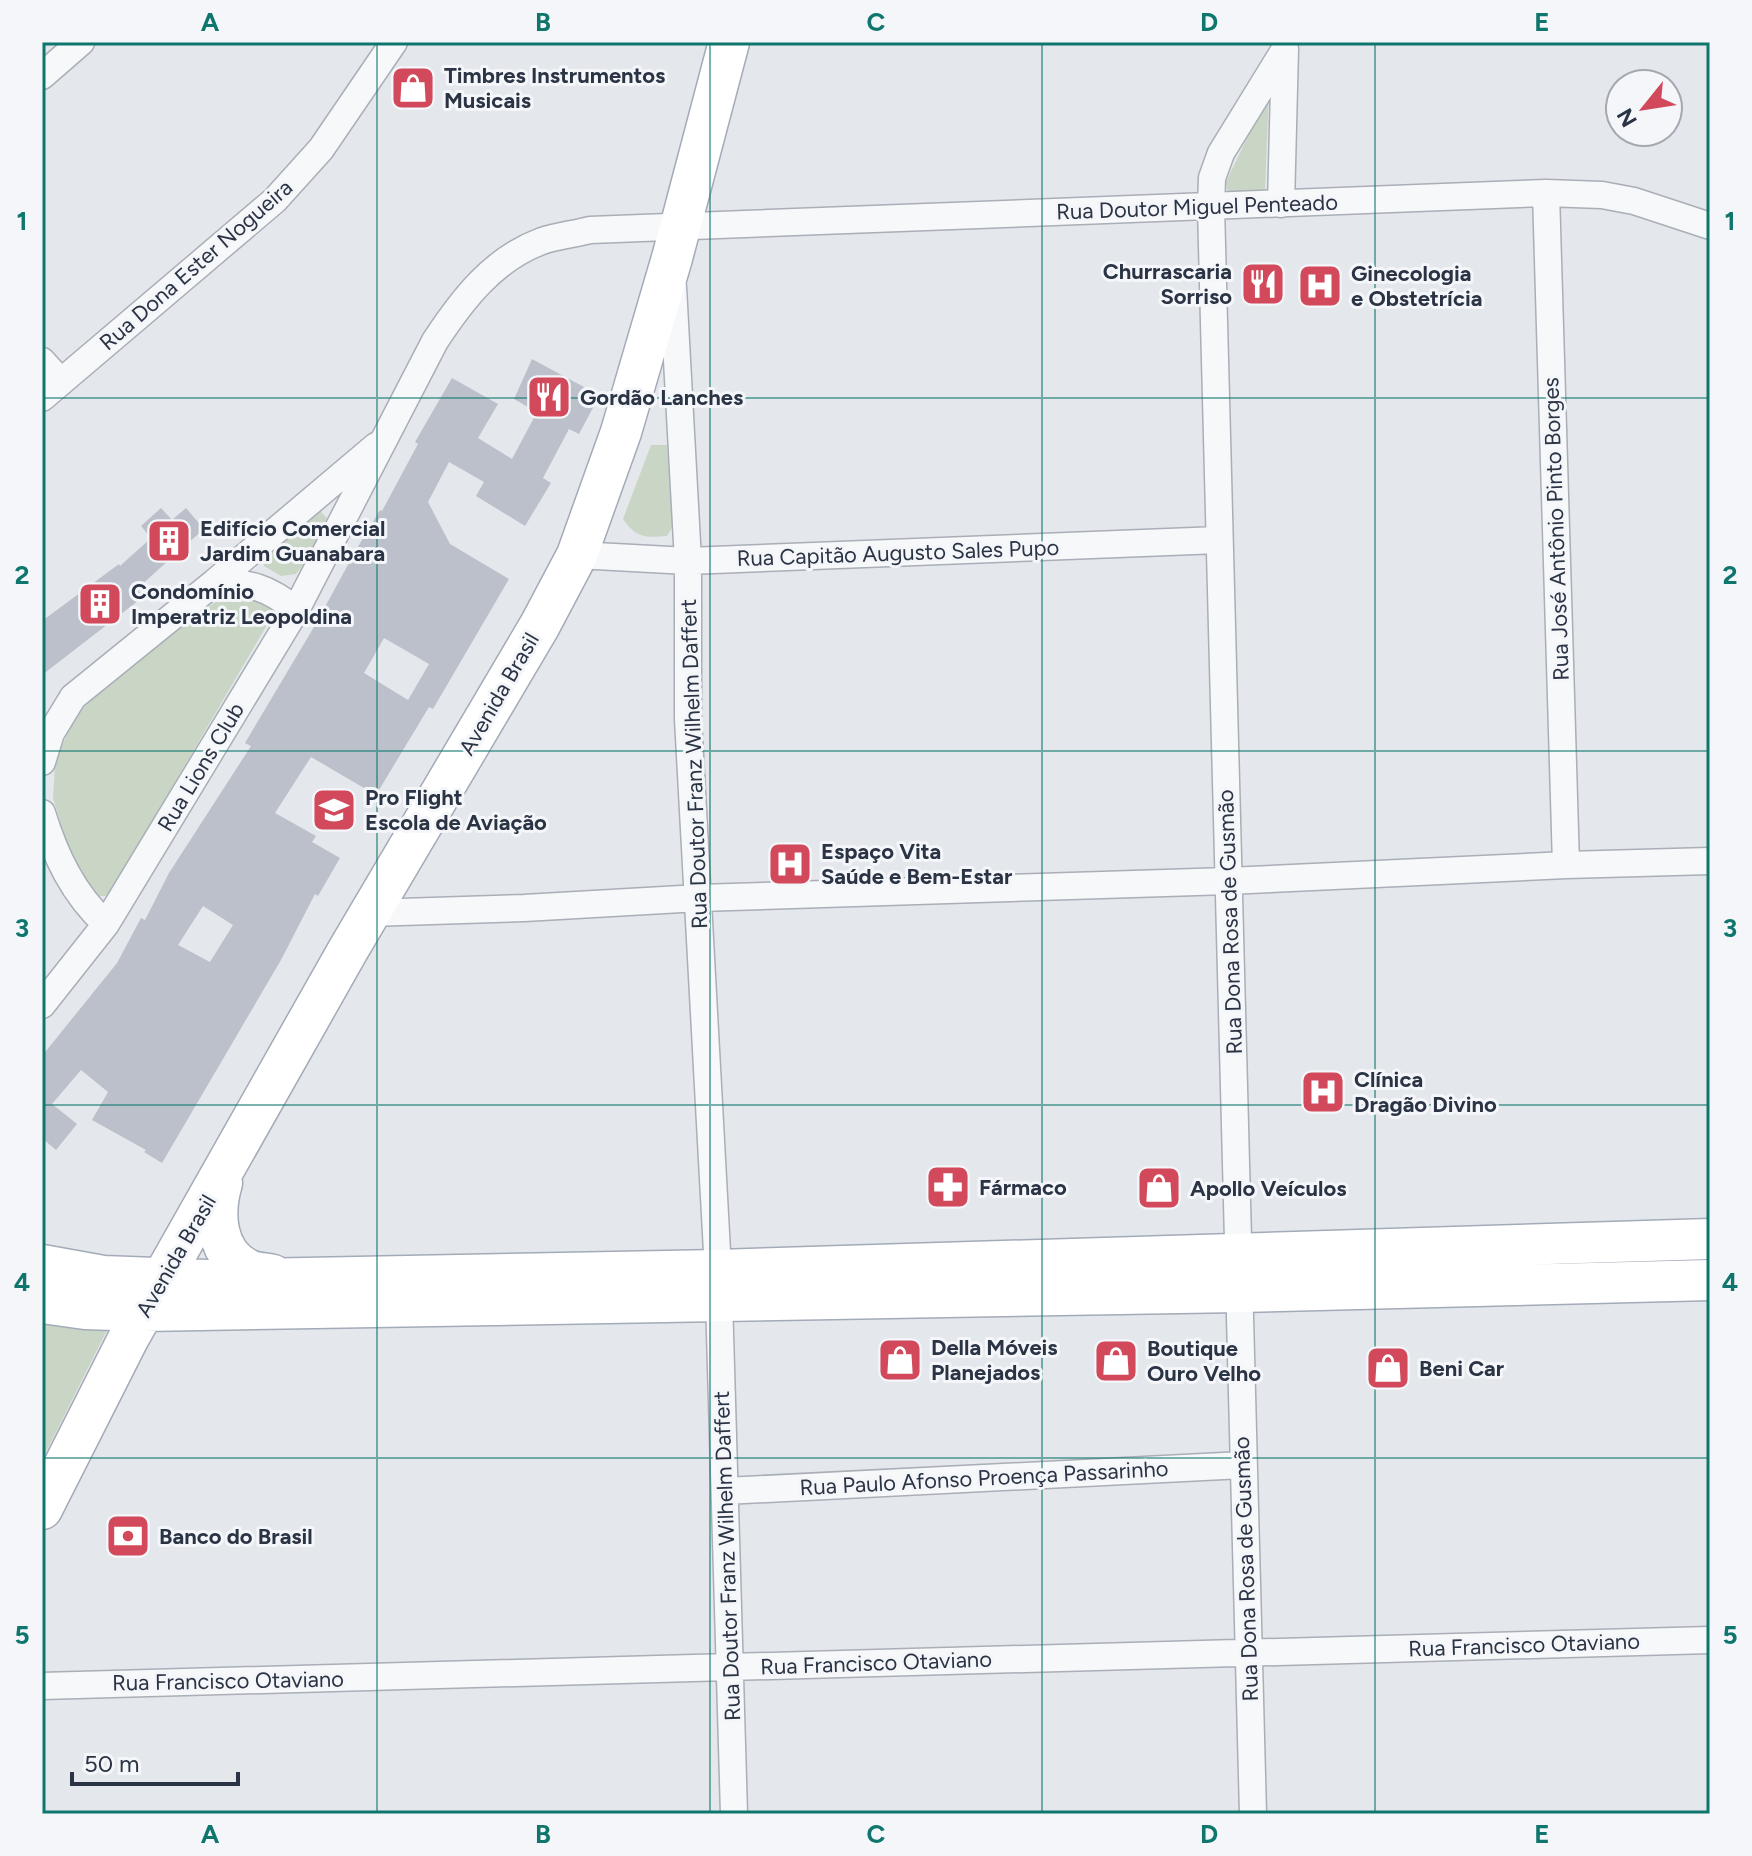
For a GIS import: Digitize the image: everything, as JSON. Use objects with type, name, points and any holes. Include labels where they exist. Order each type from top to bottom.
[{"type":"main road","name":"Avenida Brasil","points":[[42,1509],[154,1295],[229,1161],[370,913],[540,625],[577,555],[621,432],[729,42]]},
{"type":"main road","points":[[229,1161],[216,1203],[217,1222],[228,1252],[247,1269],[284,1278]]},
{"type":"main road","points":[[1238,1273],[1710,1239]]},
{"type":"main road","points":[[58,1268],[154,1295],[1238,1273],[1710,1280]]},
{"type":"main road","points":[[42,1303],[85,1309],[154,1295],[284,1278],[718,1284]]},
{"type":"street","points":[[42,76],[81,42]]},
{"type":"street","name":"Rua Dona Ester Nogueira","points":[[52,390],[275,200],[321,149],[394,42]]},
{"type":"street","name":"Rua Dona Rosa de Gusmão","points":[[1281,204],[1286,46]]},
{"type":"street","name":"Rua Dona Rosa de Gusmão","points":[[1253,1814],[1211,207],[1212,178],[1221,153],[1286,46]]},
{"type":"street","name":"Rua Doutor Miguel Penteado","points":[[676,242],[1211,207],[1546,193],[1602,195],[1634,201],[1710,226]]},
{"type":"street","name":"Rua José Antônio Pinto Borges","points":[[1546,193],[1566,865]]},
{"type":"street","name":"Rua Lions Club","points":[[42,1005],[106,924],[296,610],[435,341],[459,304],[485,277],[541,241],[590,230],[676,242]]},
{"type":"street","name":"Rua Doutor Franz Wilhelm Daffert","points":[[676,242],[688,561],[688,719],[718,1284],[734,1814]]},
{"type":"street","points":[[42,361],[52,390]]},
{"type":"street","name":"Rua Lions Club","points":[[42,762],[51,733],[73,697],[388,436]]},
{"type":"street","name":"Rua Capitão Augusto Sales Pupo","points":[[577,555],[688,561],[1219,540]]},
{"type":"street","points":[[215,582],[247,583],[276,594],[296,610]]},
{"type":"street","points":[[42,813],[52,845],[72,884],[89,909],[106,924]]},
{"type":"street","points":[[370,913],[1710,861]]},
{"type":"street","name":"Rua Paulo Afonso Proença Passarinho","points":[[725,1491],[1243,1465]]},
{"type":"street","name":"Rua Francisco Otaviano","points":[[42,1686],[1710,1640]]},
{"type":"green space","points":[[1269,92],[1265,189],[1246,193],[1227,190],[1226,182]]},
{"type":"green space","points":[[651,445],[667,445],[673,526],[667,536],[642,535],[632,530],[623,519]]},
{"type":"green space","points":[[319,510],[327,518],[314,548],[296,574],[281,576],[264,566],[262,554]]},
{"type":"green space","points":[[236,592],[270,599],[274,613],[116,883],[106,896],[96,896],[89,889],[67,844],[53,798],[55,765],[73,718],[170,633]]},
{"type":"green space","points":[[42,1310],[108,1328],[42,1460]]},
{"type":"building","points":[[532,359],[584,387],[579,395],[595,404],[579,434],[569,429],[543,478],[551,483],[525,526],[476,496],[484,482],[449,462],[428,502],[450,544],[509,579],[433,709],[429,707],[376,795],[311,757],[275,813],[316,836],[312,842],[340,858],[318,896],[315,894],[281,960],[162,1163],[144,1152],[146,1150],[92,1120],[108,1092],[81,1070],[52,1104],[77,1124],[56,1150],[42,1138],[42,1056],[117,963],[141,918],[145,920],[169,873],[251,746],[245,743],[356,550],[382,511],[418,444],[415,442],[452,378],[498,404],[478,438],[512,459],[537,412],[514,399]],"holes":[[[384,638],[429,664],[408,700],[364,673]],[[203,906],[233,925],[210,962],[178,945]]]},
{"type":"building","points":[[161,508],[172,520],[186,508],[204,529],[187,544],[182,556],[171,558],[137,589],[143,597],[42,675],[42,621],[120,566],[151,538],[141,526]]},
{"type":"place","name":"Timbres Instrumentos Musicais","points":[[413,88]]},
{"type":"place","name":"Churrascaria Sorriso","points":[[1263,284]]},
{"type":"place","name":"Ginecologia e Obstetrícia","points":[[1320,286]]},
{"type":"place","name":"Gordão Lanches","points":[[549,397]]},
{"type":"place","name":"Edifício Comercial Jardim Guanabara","points":[[169,541]]},
{"type":"place","name":"Condomínio Imperatriz Leopoldina","points":[[100,604]]},
{"type":"place","name":"Pro Flight Escola de Aviação","points":[[334,810]]},
{"type":"place","name":"Espaço Vita Saúde e Bem-Estar","points":[[790,864]]},
{"type":"place","name":"Clínica Dragão Divino","points":[[1323,1092]]},
{"type":"place","name":"Fármaco","points":[[948,1187]]},
{"type":"place","name":"Apollo Veículos","points":[[1159,1188]]},
{"type":"place","name":"Della Móveis Planejados","points":[[900,1360]]},
{"type":"place","name":"Boutique Ouro Velho","points":[[1116,1361]]},
{"type":"place","name":"Beni Car","points":[[1388,1368]]},
{"type":"place","name":"Banco do Brasil","points":[[128,1536]]}]
